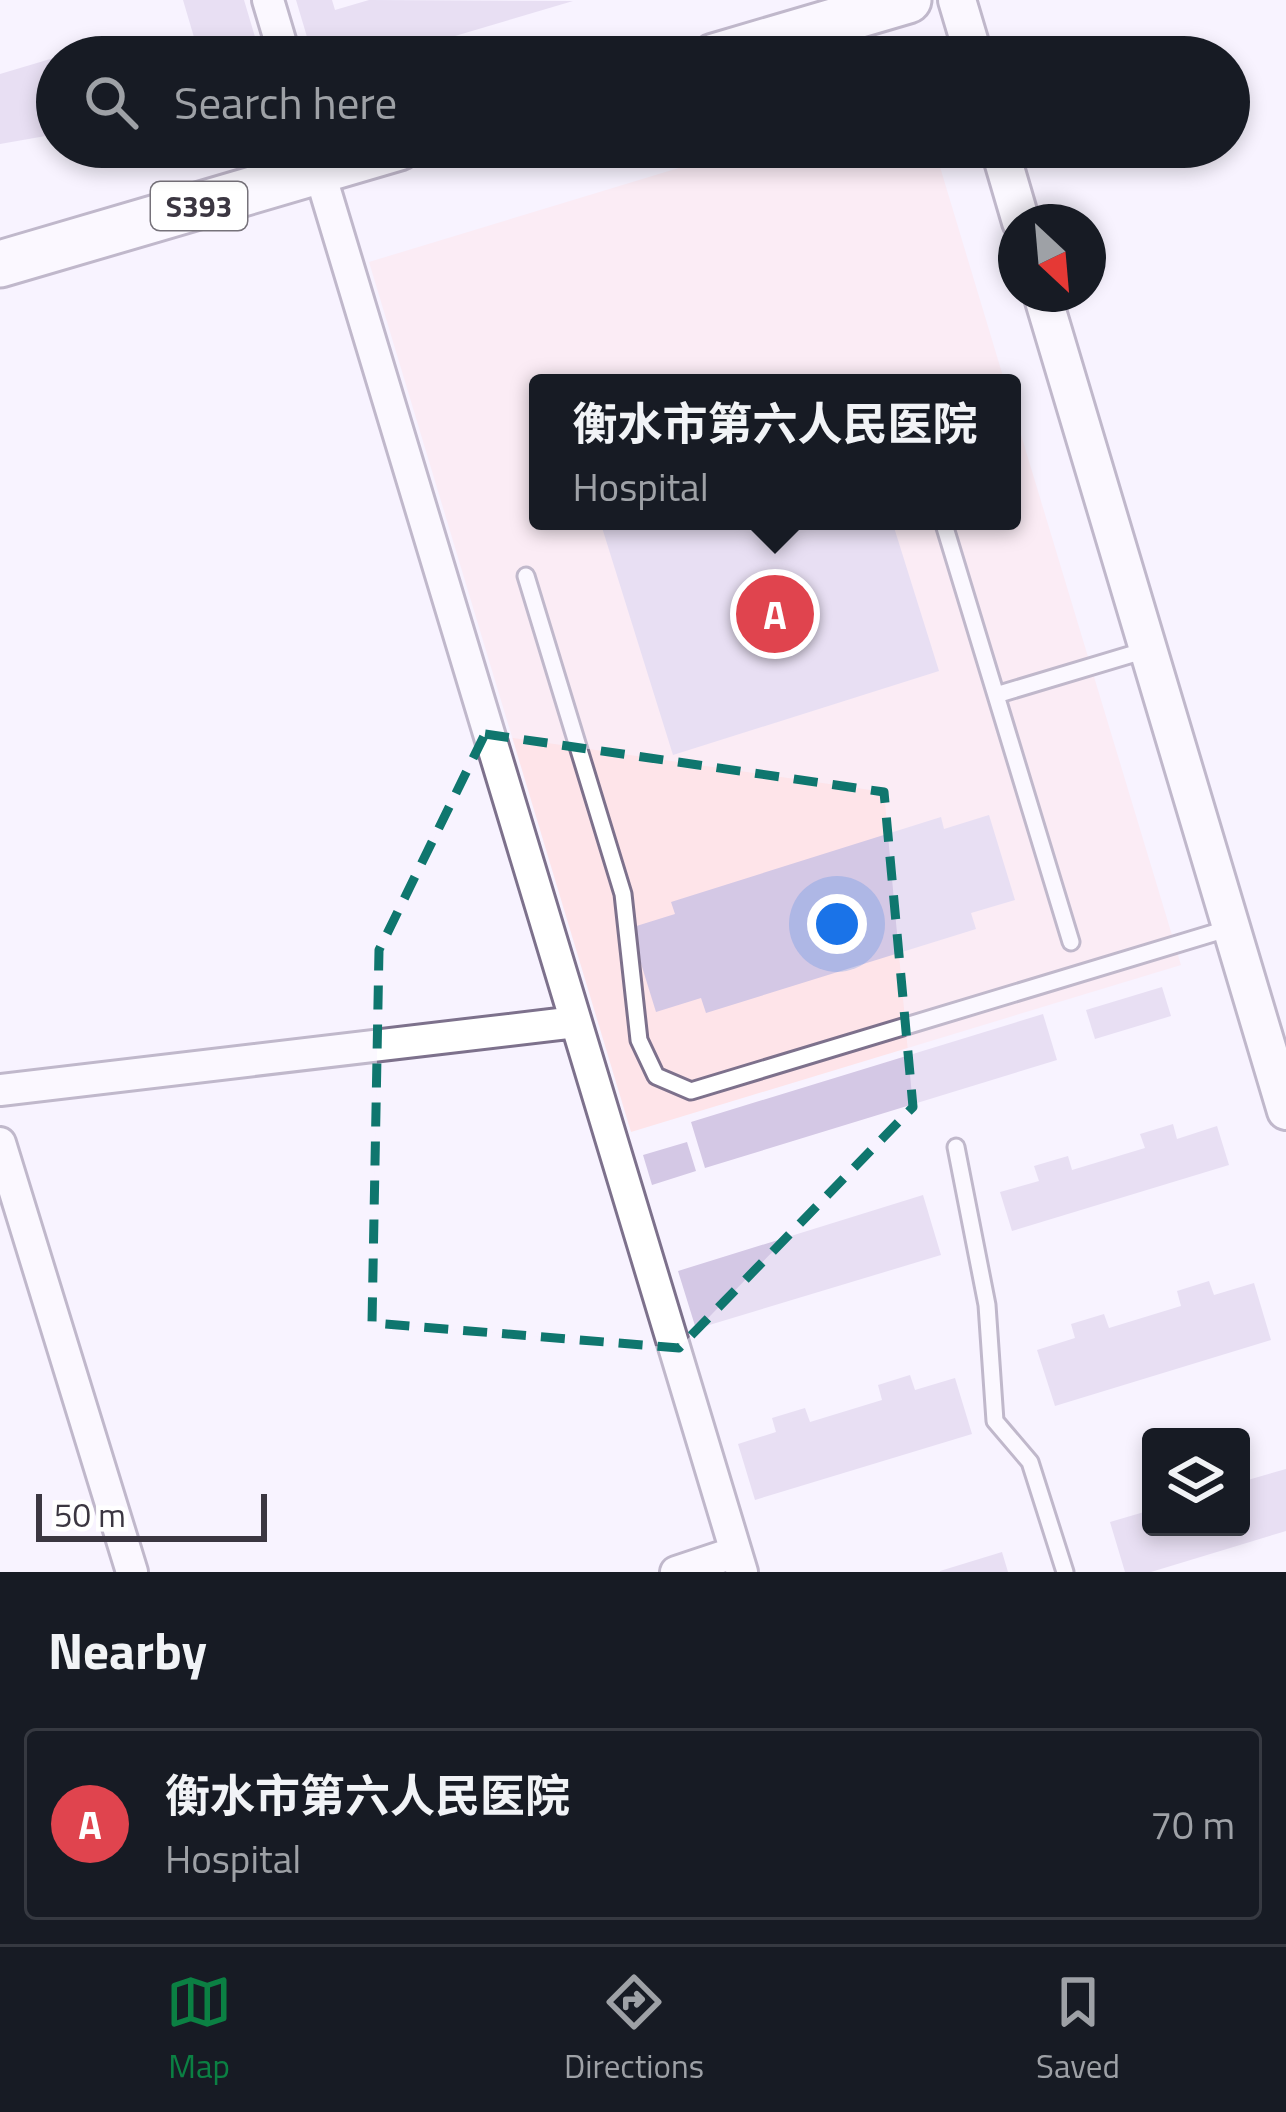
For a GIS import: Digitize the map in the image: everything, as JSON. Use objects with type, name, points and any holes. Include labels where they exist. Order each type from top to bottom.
[{"type":"main road","points":[[786,36],[908,0]]},
{"type":"main road","name":"S393","points":[[0,264],[288,168]]},
{"type":"street","points":[[268,0],[279,36]]},
{"type":"street","points":[[957,0],[968,36]]},
{"type":"street","points":[[318,168],[739,1562],[676,1572]]},
{"type":"street","points":[[1005,168],[1016,204]]},
{"type":"street","points":[[1047,312],[1286,1111]]},
{"type":"street","points":[[0,1090],[576,1022]]},
{"type":"street","points":[[0,1143],[132,1572]]},
{"type":"lane","points":[[947,530],[1071,942]]},
{"type":"lane","points":[[526,576],[623,894],[639,1040],[656,1076],[691,1091],[1230,928]]},
{"type":"lane","points":[[996,695],[1146,650]]},
{"type":"lane","points":[[956,1147],[987,1305],[995,1421],[1030,1462],[1065,1572]]},
{"type":"highlighted area","points":[[485,734],[884,792],[913,1107],[679,1348],[372,1323],[379,950]]},
{"type":"shaded area","points":[[679,168],[940,168],[1002,374],[529,374],[529,530],[1021,530],[1021,435],[1181,965],[631,1132],[369,262]]},
{"type":"building","points":[[183,0],[244,0],[255,36],[194,36]]},
{"type":"building","points":[[296,0],[332,0],[335,10],[369,0],[573,1],[455,36],[307,36]]},
{"type":"building","points":[[36,63],[36,138],[0,144],[0,74]]},
{"type":"building","points":[[603,530],[895,530],[939,671],[673,755]]},
{"type":"building","points":[[989,815],[1015,900],[971,913],[976,929],[706,1013],[701,998],[656,1012],[630,928],[675,914],[671,902],[941,817],[944,829]]},
{"type":"building","points":[[1162,987],[1171,1016],[1095,1039],[1086,1010]]},
{"type":"building","points":[[1043,1014],[1057,1060],[705,1168],[691,1122]]},
{"type":"building","points":[[1173,1124],[1177,1139],[1217,1126],[1229,1165],[1012,1231],[1000,1192],[1039,1181],[1034,1166],[1068,1156],[1072,1170],[1145,1148],[1140,1134]]},
{"type":"building","points":[[687,1142],[696,1171],[652,1185],[643,1155]]},
{"type":"building","points":[[923,1195],[941,1255],[696,1329],[678,1271]]},
{"type":"building","points":[[1209,1281],[1214,1295],[1254,1283],[1271,1340],[1055,1406],[1037,1350],[1075,1338],[1071,1324],[1104,1314],[1109,1328],[1181,1306],[1177,1291]]},
{"type":"building","points":[[910,1375],[915,1390],[955,1378],[972,1434],[755,1500],[738,1444],[776,1432],[772,1418],[805,1408],[810,1422],[882,1400],[878,1385]]},
{"type":"building","points":[[1286,1469],[1286,1531],[1151,1572],[1125,1572],[1110,1522],[1142,1513],[1142,1536],[1250,1536],[1250,1479]]},
{"type":"building","points":[[1002,1552],[1008,1572],[940,1572],[940,1571]]},
{"type":"place","name":"衡水市第六人民医院","points":[[775,614]]}]
